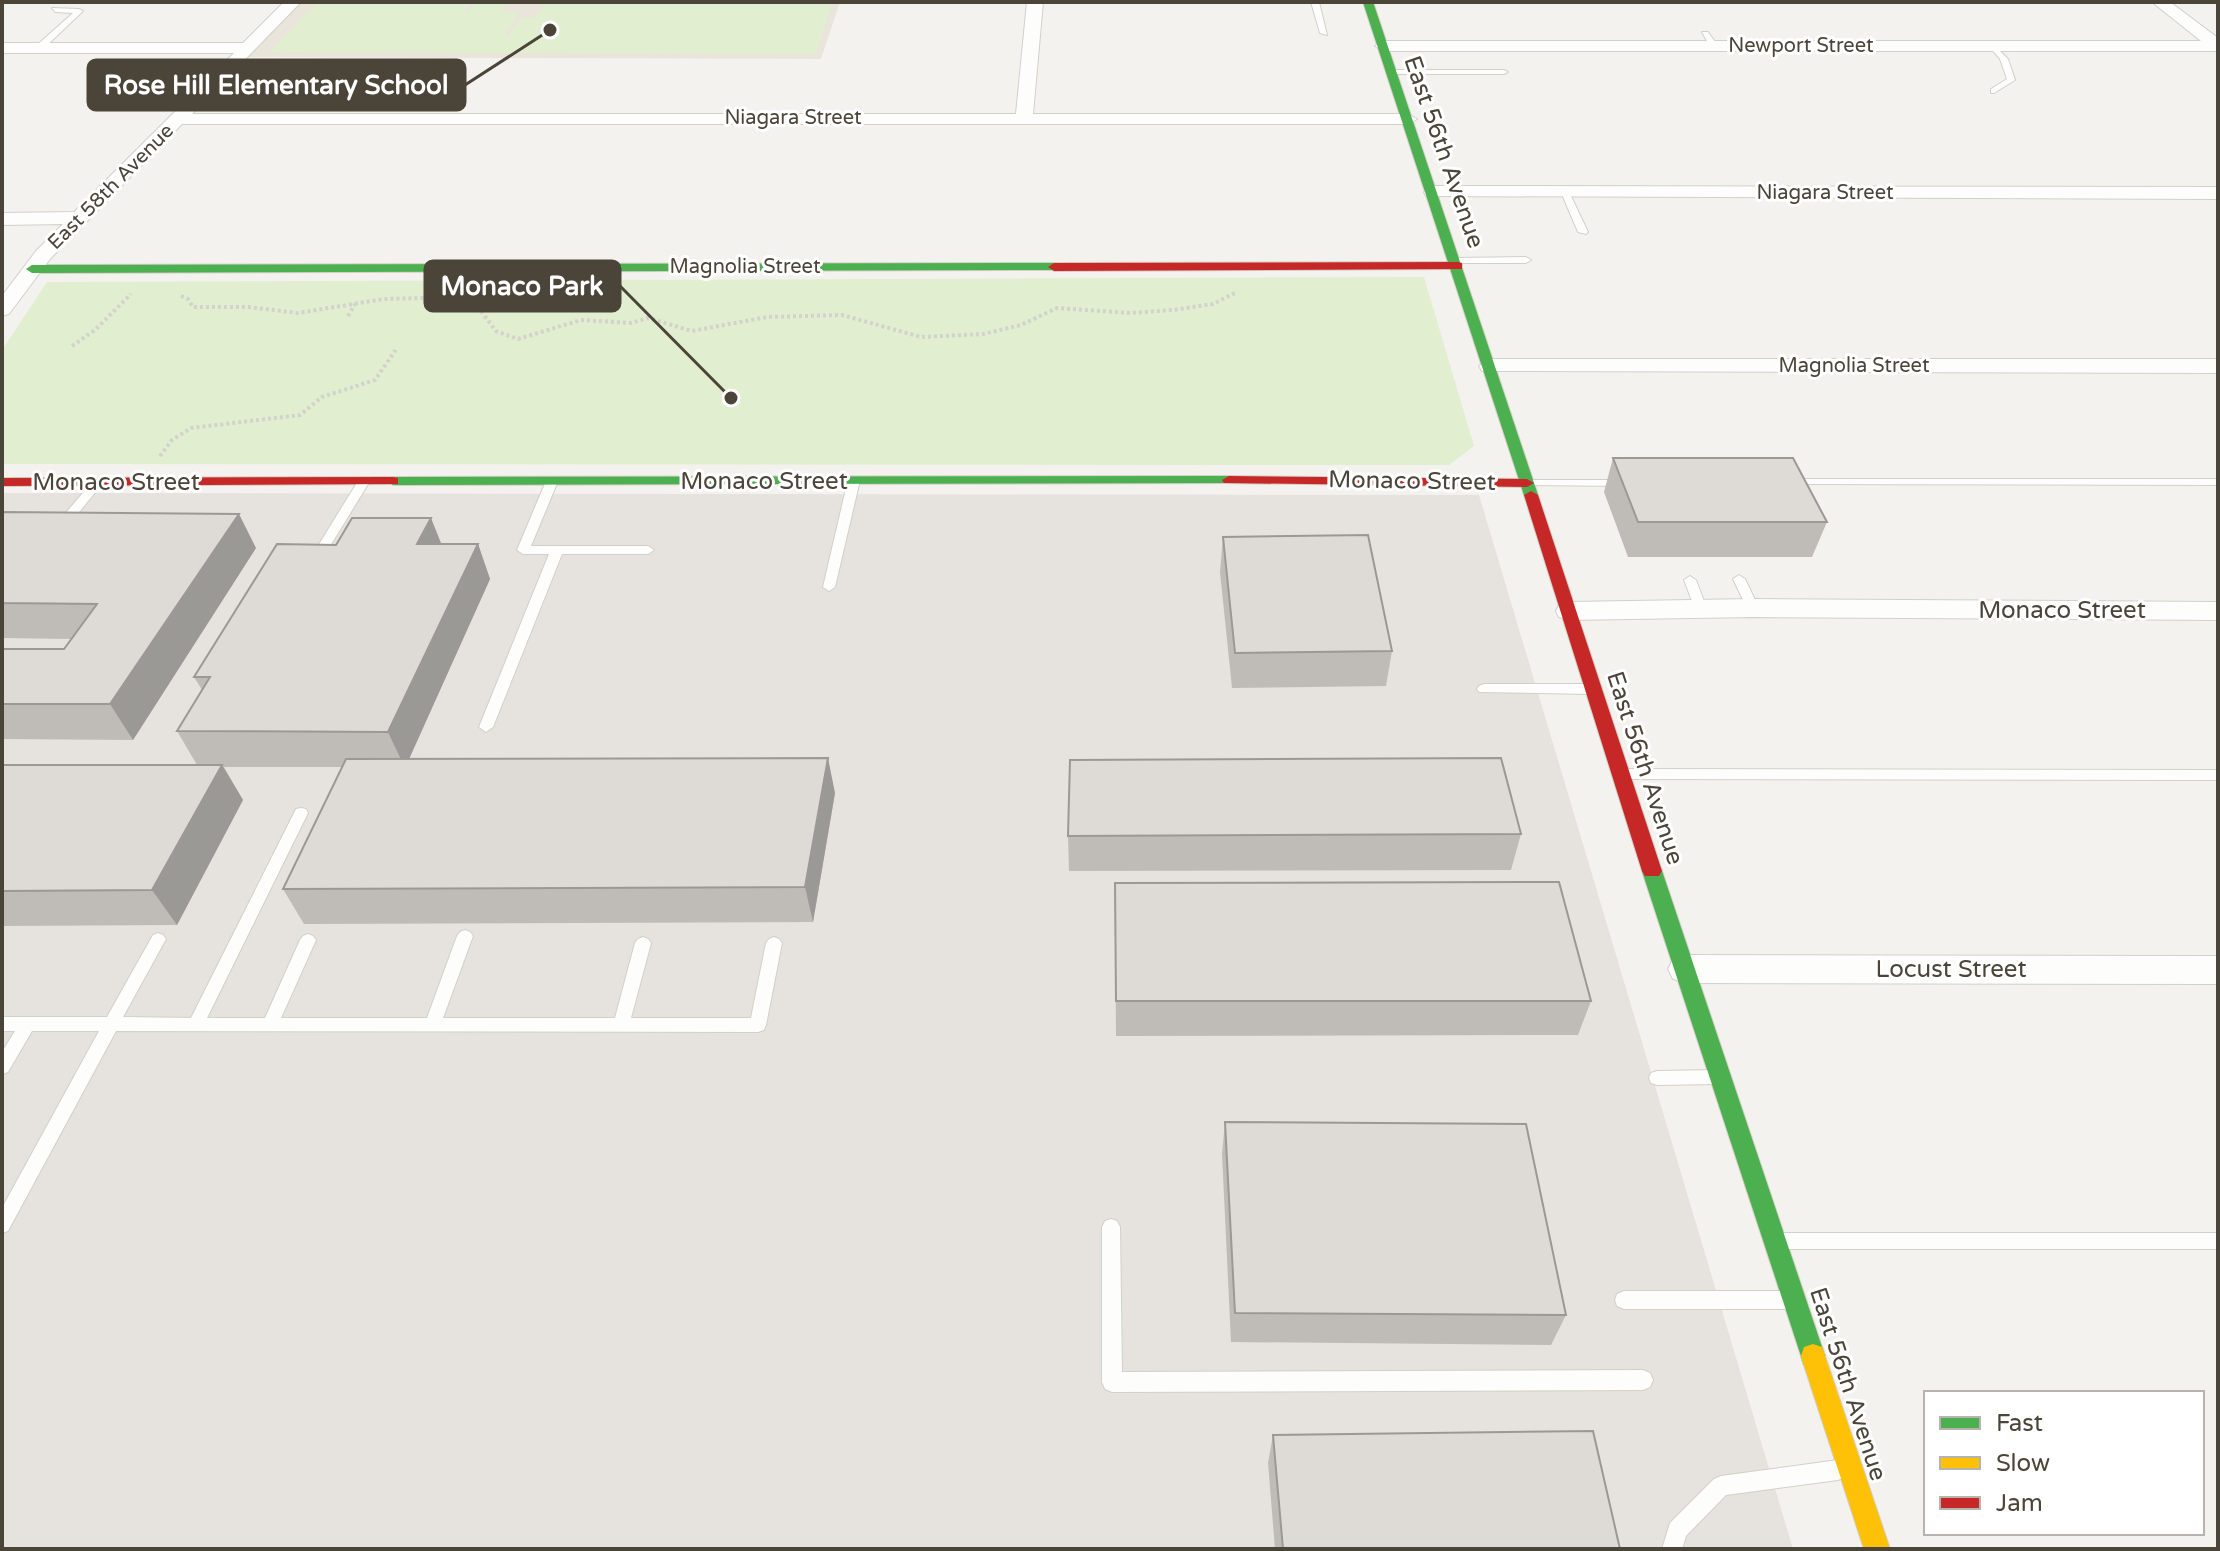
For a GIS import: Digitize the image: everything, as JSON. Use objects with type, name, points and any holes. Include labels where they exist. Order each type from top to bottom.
[{"type":"street","name":"East 58th Avenue","points":[[6,300],[78,218],[293,2]]},
{"type":"street","points":[[1024,119],[1035,2]]},
{"type":"street","name":"East 56th Avenue","points":[[1368,2],[1457,263],[1620,774],[1877,1549]]},
{"type":"street","points":[[2160,2],[2218,46]]},
{"type":"street","name":"Newport Street","points":[[1383,46],[1710,40],[1993,46],[2218,46]]},
{"type":"street","points":[[2,48],[248,48]]},
{"type":"street","name":"Niagara Street","points":[[179,119],[1408,119]]},
{"type":"street","name":"Niagara Street","points":[[1433,192],[2218,193]]},
{"type":"street","points":[[2,219],[78,218]]},
{"type":"street","name":"Magnolia Street","points":[[32,269],[1457,263]]},
{"type":"street","name":"Magnolia Street","points":[[1490,366],[2218,366]]},
{"type":"street","name":"Monaco Street","points":[[2,482],[854,480],[1527,483]]},
{"type":"street","name":"Monaco Street","points":[[1569,611],[1753,608],[2218,611]]},
{"type":"street","name":"Locust Street","points":[[1685,969],[2218,970]]},
{"type":"lane","points":[[1315,2],[1324,33]]},
{"type":"lane","points":[[39,48],[79,11],[55,10]]},
{"type":"lane","points":[[1993,46],[2004,59],[2011,80],[1994,91]]},
{"type":"lane","points":[[1392,72],[1504,72]]},
{"type":"lane","points":[[1565,192],[1583,232]]},
{"type":"lane","points":[[1457,263],[1526,260]]},
{"type":"lane","points":[[829,587],[854,480]]},
{"type":"lane","points":[[308,572],[364,481]]},
{"type":"lane","points":[[552,481],[523,550],[648,550]]},
{"type":"lane","points":[[49,525],[65,525],[98,482]]},
{"type":"lane","points":[[1778,482],[2218,482]]},
{"type":"lane","points":[[1527,483],[1637,483]]},
{"type":"lane","points":[[486,727],[557,550]]},
{"type":"lane","points":[[1739,579],[1753,608]]},
{"type":"lane","points":[[1690,580],[1701,609]]},
{"type":"lane","points":[[1484,689],[1595,689]]},
{"type":"lane","points":[[1620,774],[2218,775]]},
{"type":"lane","points":[[196,1024],[301,813]]},
{"type":"lane","points":[[432,1025],[465,936]]},
{"type":"lane","points":[[2,1225],[158,939]]},
{"type":"lane","points":[[270,1024],[308,940]]},
{"type":"lane","points":[[621,1025],[643,943]]},
{"type":"lane","points":[[2,1024],[758,1025],[774,943]]},
{"type":"lane","points":[[2,1067],[27,1024]]},
{"type":"lane","points":[[1657,1078],[1721,1077]]},
{"type":"lane","points":[[1111,1227],[1112,1382],[1643,1380]]},
{"type":"lane","points":[[1775,1242],[2218,1241]]},
{"type":"lane","points":[[1624,1300],[1795,1300]]},
{"type":"lane","points":[[1672,1549],[1677,1530],[1721,1486],[1850,1468]]},
{"type":"path","points":[[121,291],[142,291]]},
{"type":"path","points":[[72,346],[95,330],[133,291]]},
{"type":"path","points":[[172,292],[188,299],[193,307],[248,307],[298,313],[384,299],[464,297],[475,302],[497,332],[510,338],[526,337],[581,320],[638,323],[648,318],[692,331],[767,317],[842,315],[921,337],[983,334],[1021,325],[1057,308],[1130,313],[1173,310],[1213,304],[1236,293]]},
{"type":"path","points":[[348,316],[355,304]]},
{"type":"path","points":[[140,482],[172,440],[191,428],[300,415],[322,397],[375,380],[397,348]]},
{"type":"shaded area","points":[[297,2],[840,2],[821,59],[243,57]]},
{"type":"shaded area","points":[[2,493],[1479,495],[1793,1549],[2,1549]]},
{"type":"green space","points":[[318,2],[471,2],[464,11],[468,12],[475,3],[506,4],[500,12],[519,13],[505,35],[508,36],[520,18],[535,17],[545,2],[832,2],[816,54],[270,52]]},
{"type":"green space","points":[[1424,277],[1474,446],[1449,465],[2,464],[2,350],[47,282]]},
{"type":"building","points":[[1613,458],[1793,458],[1827,522],[1638,522]]},
{"type":"building","points":[[2,512],[239,514],[110,704],[2,704],[2,649],[64,649],[97,604],[2,603]]},
{"type":"building","points":[[352,518],[431,518],[417,544],[478,544],[388,732],[177,731],[210,677],[194,677],[277,544],[336,545]]},
{"type":"building","points":[[1368,535],[1392,651],[1235,653],[1223,537]]},
{"type":"building","points":[[828,758],[805,887],[283,889],[346,759]]},
{"type":"building","points":[[1501,758],[1521,834],[1068,836],[1070,760]]},
{"type":"building","points":[[2,765],[222,765],[152,890],[2,891]]},
{"type":"building","points":[[1559,882],[1591,1001],[1116,1001],[1115,883]]},
{"type":"building","points":[[1225,1122],[1526,1124],[1566,1315],[1235,1313]]},
{"type":"building","points":[[1593,1431],[1620,1549],[1283,1549],[1273,1435]]},
{"type":"traffic: fast","points":[[1368,2],[1531,495]]},
{"type":"traffic: fast","points":[[32,269],[1054,267]]},
{"type":"traffic: fast","points":[[393,481],[1229,480]]},
{"type":"traffic: fast","points":[[1652,871],[1813,1356]]},
{"type":"traffic: slow","points":[[1813,1356],[1877,1549]]},
{"type":"traffic: jam","points":[[1054,267],[1458,266]]},
{"type":"traffic: jam","points":[[1229,480],[1527,483]]},
{"type":"traffic: jam","points":[[2,482],[393,481]]},
{"type":"traffic: jam","points":[[1531,495],[1652,871]]},
{"type":"place","name":"Rose Hill Elementary School","points":[[550,30]]},
{"type":"place","name":"Monaco Park","points":[[731,398]]}]
